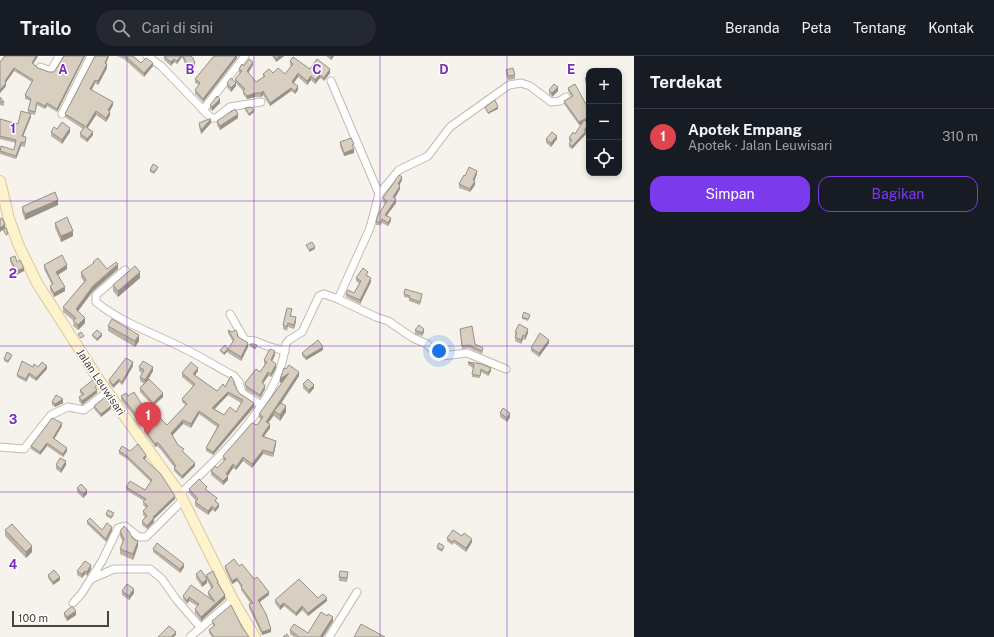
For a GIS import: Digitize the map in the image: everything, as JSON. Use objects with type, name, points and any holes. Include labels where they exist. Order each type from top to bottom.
[{"type":"main road","name":"Jalan Leuwisari","points":[[0,181],[10,219],[28,266],[44,295],[108,392],[181,497],[233,600],[255,637]]},
{"type":"street","points":[[40,66],[51,71],[59,56]]},
{"type":"street","points":[[62,114],[91,56]]},
{"type":"street","points":[[147,56],[160,59],[203,110],[213,119],[230,107],[261,102]]},
{"type":"street","points":[[203,110],[245,56]]},
{"type":"street","points":[[331,81],[379,194]]},
{"type":"street","points":[[338,298],[370,228],[379,194],[399,170],[428,156],[450,127],[509,85],[522,83],[530,86],[551,102],[560,101],[566,97]]},
{"type":"street","points":[[125,270],[96,295],[96,302],[111,314],[126,323],[183,348],[234,376],[239,382],[242,393],[262,405]]},
{"type":"street","points":[[73,603],[91,579],[118,528],[125,526],[137,536],[146,537],[181,497],[229,447],[262,405],[277,377],[284,350],[289,340],[302,332],[320,296],[324,294],[338,298],[374,317],[388,321],[413,338],[427,344],[437,355],[442,356],[467,353],[506,369]]},
{"type":"street","points":[[230,314],[245,340],[284,350]]},
{"type":"street","points":[[0,447],[24,449],[51,415],[68,407],[84,410],[108,392]]},
{"type":"street","points":[[91,579],[114,569],[150,569],[162,579],[176,599],[201,628]]},
{"type":"street","points":[[329,637],[357,592]]},
{"type":"street","points":[[190,637],[233,600]]},
{"type":"building","points":[[5,56],[36,56],[32,63],[38,68],[49,72],[54,72],[64,56],[84,56],[57,109],[47,103],[45,106],[37,102],[35,112],[28,110],[31,99],[25,95],[33,80],[14,68],[5,81],[6,83],[0,90],[0,62]]},
{"type":"building","points":[[95,56],[108,56],[105,63],[107,64],[98,81],[95,80],[90,89],[113,102],[108,110],[110,112],[106,118],[96,111],[86,127],[93,132],[87,139],[80,133],[85,126],[65,114]]},
{"type":"building","points":[[125,56],[133,56],[141,63],[146,58],[153,63],[144,73]]},
{"type":"building","points":[[164,56],[181,56],[177,61],[174,59],[171,62]]},
{"type":"building","points":[[183,56],[191,56],[195,63],[188,66]]},
{"type":"building","points":[[214,56],[236,56],[203,99],[195,90],[200,83],[195,79]]},
{"type":"building","points":[[293,57],[310,69],[317,59],[330,69],[324,78],[320,75],[315,80],[311,76],[307,81],[298,73],[292,82],[298,86],[295,91],[291,88],[270,103],[263,91],[261,93],[255,93],[247,96],[243,91],[245,89],[235,79],[242,71],[239,69],[242,64],[244,66],[249,59],[253,62],[247,71],[256,82],[265,76],[263,74],[269,69],[273,73],[278,68],[285,74],[293,64],[290,61]]},
{"type":"building","points":[[513,68],[515,75],[508,76],[506,70]]},
{"type":"building","points":[[231,78],[236,83],[231,88],[227,83]]},
{"type":"building","points":[[554,84],[558,87],[552,93],[549,90]]},
{"type":"building","points":[[575,84],[586,104],[586,118],[579,122],[564,101],[573,96],[568,88]]},
{"type":"building","points":[[217,96],[220,99],[212,107],[210,105]]},
{"type":"building","points":[[495,100],[498,107],[488,113],[485,107]]},
{"type":"building","points":[[251,107],[254,110],[249,114],[245,108]]},
{"type":"building","points":[[235,109],[238,114],[220,126],[217,121]]},
{"type":"building","points":[[21,111],[31,114],[22,136],[26,137],[25,143],[21,142],[16,156],[0,151],[1,146],[14,150],[16,140],[0,136],[0,119],[18,124]]},
{"type":"building","points":[[211,119],[201,130],[199,123]]},
{"type":"building","points":[[584,120],[586,122],[586,128],[584,130],[586,131],[572,146],[569,144],[572,140],[569,138],[573,132],[575,134]]},
{"type":"building","points":[[62,122],[70,128],[62,140],[51,132],[54,127],[57,129]]},
{"type":"building","points":[[552,132],[557,136],[551,143],[546,139]]},
{"type":"building","points":[[351,138],[354,144],[352,145],[354,149],[344,153],[340,142]]},
{"type":"building","points":[[153,164],[158,167],[154,172],[150,170]]},
{"type":"building","points":[[469,167],[477,171],[473,180],[475,181],[470,189],[459,184]]},
{"type":"building","points":[[399,175],[402,177],[398,184],[400,186],[393,197],[396,199],[385,215],[391,218],[388,223],[382,219],[381,222],[376,222],[378,215],[387,201],[383,198]]},
{"type":"building","points":[[55,192],[58,200],[25,214],[22,207]]},
{"type":"building","points":[[67,217],[73,231],[61,236],[55,223]]},
{"type":"building","points":[[2,218],[5,224],[0,228],[0,219]]},
{"type":"building","points":[[6,228],[8,234],[6,235],[3,229]]},
{"type":"building","points":[[312,242],[315,247],[309,250],[306,245]]},
{"type":"building","points":[[62,255],[67,265],[56,272],[65,287],[54,293],[50,286],[53,284],[44,265]]},
{"type":"building","points":[[15,256],[17,262],[20,260],[24,268],[16,271],[10,258]]},
{"type":"building","points":[[98,258],[107,269],[116,262],[118,264],[93,286],[76,309],[85,318],[78,325],[73,321],[76,318],[63,307],[86,280],[81,272],[94,263],[93,262]]},
{"type":"building","points":[[135,266],[140,272],[118,291],[113,285]]},
{"type":"building","points":[[363,268],[368,272],[366,275],[371,278],[360,300],[346,294],[348,290],[354,293],[361,281],[356,278]]},
{"type":"building","points":[[405,289],[422,294],[420,302],[409,298],[410,296],[404,294]]},
{"type":"building","points":[[287,308],[292,309],[290,316],[296,317],[294,325],[288,323],[287,327],[283,325]]},
{"type":"building","points":[[524,312],[530,315],[528,319],[522,317]]},
{"type":"building","points":[[112,319],[139,335],[135,341],[108,326]]},
{"type":"building","points":[[519,324],[528,329],[525,336],[523,335],[521,340],[515,337],[517,333],[515,332]]},
{"type":"building","points":[[419,325],[424,329],[422,333],[415,330]]},
{"type":"building","points":[[472,326],[475,344],[483,348],[482,351],[469,345],[462,346],[460,329]]},
{"type":"building","points":[[97,330],[102,334],[97,339],[92,335]]},
{"type":"building","points":[[228,330],[232,332],[236,330],[237,336],[248,343],[241,357],[228,349],[234,340]]},
{"type":"building","points":[[81,332],[84,336],[81,338],[78,334]]},
{"type":"building","points":[[540,333],[549,340],[539,353],[531,348]]},
{"type":"building","points":[[318,340],[323,347],[306,357],[302,353]]},
{"type":"building","points":[[250,344],[254,344],[257,345],[255,348]]},
{"type":"building","points":[[225,345],[228,349],[224,353],[220,350]]},
{"type":"building","points":[[270,349],[275,351],[271,360],[276,364],[271,374],[268,372],[262,382],[265,386],[260,395],[246,386],[245,383],[256,369],[260,372],[267,362],[264,360]]},
{"type":"building","points":[[7,352],[12,355],[8,361],[4,359]]},
{"type":"building","points":[[126,358],[133,362],[122,382],[119,379],[113,385],[109,380]]},
{"type":"building","points":[[22,361],[33,367],[34,364],[38,367],[42,362],[47,366],[36,378],[29,373],[26,379],[17,375]]},
{"type":"building","points":[[143,361],[153,367],[145,380],[140,377],[144,370],[139,367]]},
{"type":"building","points":[[191,362],[198,368],[193,374],[217,391],[223,384],[225,387],[231,376],[239,393],[254,403],[213,452],[206,448],[219,425],[199,411],[191,424],[183,420],[171,433],[178,445],[184,449],[182,451],[195,463],[182,476],[174,468],[176,466],[161,446],[157,442],[155,444],[144,429],[154,422],[152,420],[157,415],[167,425],[187,404],[182,399],[195,384],[182,373]],"holes":[[[228,392],[243,400],[236,412],[230,407],[224,415],[212,408]]]},
{"type":"building","points":[[468,362],[482,364],[491,368],[488,373],[481,369],[480,376],[472,374],[474,365]]},
{"type":"building","points":[[289,365],[299,372],[266,422],[270,424],[262,436],[276,441],[273,453],[263,450],[252,464],[243,457],[236,467],[233,464],[226,474],[228,476],[223,481],[211,471],[215,466],[217,468],[226,459],[223,456],[252,423],[257,425],[263,417],[259,414],[289,373],[280,379],[284,368],[286,369]]},
{"type":"building","points":[[149,379],[163,393],[153,403],[140,388]]},
{"type":"building","points":[[308,379],[314,385],[309,390],[303,384]]},
{"type":"building","points":[[93,380],[97,385],[95,387],[97,390],[82,401],[79,397],[84,394],[80,390]]},
{"type":"building","points":[[134,392],[146,411],[138,417],[121,396],[126,393],[128,396]]},
{"type":"building","points":[[56,395],[63,399],[55,404],[52,402]]},
{"type":"building","points":[[105,397],[111,406],[101,414],[94,406]]},
{"type":"building","points":[[281,403],[286,406],[280,415],[274,411]]},
{"type":"building","points":[[155,405],[160,411],[155,415],[150,409]]},
{"type":"building","points":[[503,408],[510,413],[507,418],[500,413]]},
{"type":"building","points":[[52,418],[62,423],[53,438],[67,448],[63,454],[47,443],[40,452],[31,446]]},
{"type":"building","points":[[138,444],[146,455],[143,458],[160,473],[175,496],[153,517],[154,518],[147,526],[142,521],[147,516],[143,511],[148,506],[143,502],[146,499],[126,487],[130,481],[145,490],[152,480],[127,456],[119,451],[122,446],[130,451]]},
{"type":"building","points":[[60,458],[66,461],[61,469],[56,465]]},
{"type":"building","points":[[199,479],[207,487],[205,489],[217,498],[215,501],[219,504],[215,509],[212,506],[208,511],[195,502],[198,499],[189,489]]},
{"type":"building","points":[[81,484],[87,490],[83,494],[77,488]]},
{"type":"building","points":[[108,510],[114,513],[111,517],[106,514]]},
{"type":"building","points":[[90,518],[102,530],[107,523],[112,527],[106,539],[87,521]]},
{"type":"building","points":[[12,524],[32,546],[26,552],[5,530]]},
{"type":"building","points":[[124,526],[133,539],[138,541],[133,554],[120,549],[124,539],[120,531]]},
{"type":"building","points":[[453,530],[462,536],[464,533],[472,539],[466,548],[454,540],[452,542],[447,538]]},
{"type":"building","points":[[157,543],[184,564],[180,569],[153,549]]},
{"type":"building","points":[[439,543],[444,546],[442,550],[437,547]]},
{"type":"building","points":[[234,559],[239,566],[242,564],[254,579],[257,577],[269,592],[258,600],[266,614],[271,629],[262,632],[249,604],[253,603],[241,587],[242,586],[237,578],[232,581],[225,566]]},
{"type":"building","points":[[85,561],[91,565],[87,572],[85,571],[82,574],[77,571]]},
{"type":"building","points":[[54,570],[60,577],[53,582],[48,575]]},
{"type":"building","points":[[201,570],[207,579],[202,583],[196,574]]},
{"type":"building","points":[[213,571],[217,582],[225,595],[201,617],[195,609],[199,604],[189,597],[187,601],[183,596],[191,585],[215,602],[208,592],[213,587],[206,575]]},
{"type":"building","points":[[340,571],[348,572],[347,578],[339,577]]},
{"type":"building","points":[[299,579],[318,598],[323,594],[327,598],[308,613],[302,606],[296,613],[284,603],[280,606],[275,600]]},
{"type":"building","points":[[127,584],[134,589],[129,596],[122,591]]},
{"type":"building","points":[[231,605],[249,637],[214,637],[209,630],[215,625],[212,621]]},
{"type":"building","points":[[72,606],[76,611],[67,617],[64,613]]},
{"type":"building","points":[[321,612],[327,616],[328,614],[333,617],[320,637],[299,637],[290,630],[294,624],[308,633]]},
{"type":"building","points":[[361,624],[385,637],[354,637]]},
{"type":"building","points":[[169,626],[176,632],[172,636],[173,637],[158,637]]},
{"type":"place","name":"Apotek Empang","points":[[148,435]]}]
